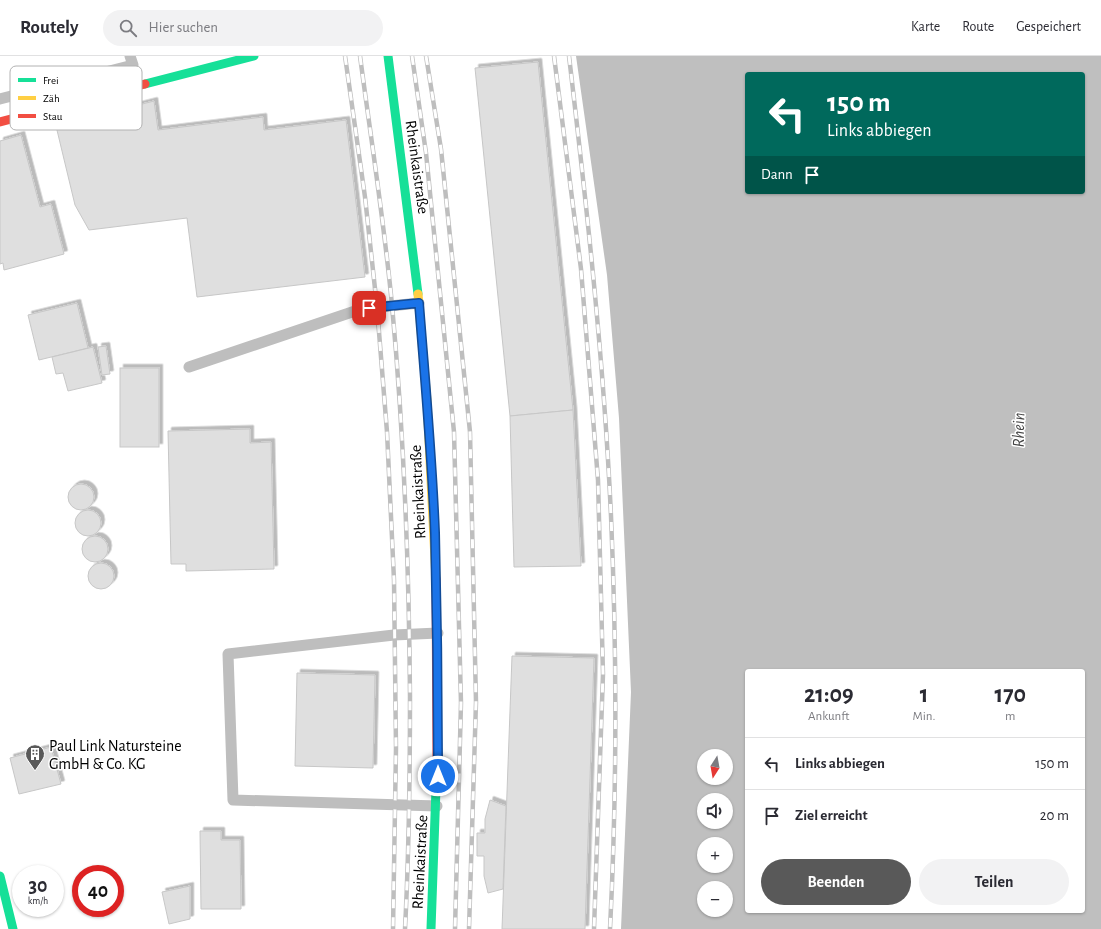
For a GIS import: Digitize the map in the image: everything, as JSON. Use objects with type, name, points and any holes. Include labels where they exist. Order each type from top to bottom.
[{"type":"street","points":[[142,85],[254,56]]},
{"type":"street","name":"Rheinkaistraße","points":[[388,56],[407,192],[419,303],[427,400],[434,532],[438,633],[437,806],[431,929]]},
{"type":"street","points":[[0,122],[10,119]]},
{"type":"street","points":[[0,876],[13,929]]},
{"type":"lane","points":[[129,66],[133,65],[130,56]]},
{"type":"lane","points":[[0,99],[10,96]]},
{"type":"lane","points":[[189,366],[361,309],[419,303]]},
{"type":"lane","points":[[437,806],[233,800],[228,654],[394,635],[438,633]]},
{"type":"water","name":"Rhein","points":[[576,56],[1101,56],[1101,929],[621,929],[631,692],[619,418],[607,275]]},
{"type":"building","points":[[538,62],[573,410],[510,416],[475,68]]},
{"type":"building","points":[[154,101],[158,130],[263,117],[264,130],[346,120],[365,277],[197,297],[187,218],[89,230],[75,205],[57,130],[142,130],[142,104]]},
{"type":"building","points":[[21,135],[40,207],[51,204],[64,254],[4,270],[3,263],[0,264],[0,141]]},
{"type":"building","points":[[77,303],[88,348],[39,360],[28,315]]},
{"type":"building","points":[[106,346],[110,374],[102,375],[98,347]]},
{"type":"building","points":[[93,347],[102,383],[68,391],[63,373],[56,374],[52,357]]},
{"type":"building","points":[[120,368],[159,368],[159,447],[120,447]]},
{"type":"building","points":[[573,410],[581,566],[514,567],[510,416]]},
{"type":"building","points":[[250,429],[250,443],[271,442],[274,569],[186,571],[186,564],[171,564],[168,431]]},
{"type":"building","points":[[81,484],[90,488],[94,497],[90,506],[81,510],[72,506],[68,497],[72,488]]},
{"type":"building","points":[[88,510],[97,514],[101,523],[97,532],[88,536],[79,532],[75,523],[79,514]]},
{"type":"building","points":[[95,536],[104,540],[108,549],[104,558],[95,562],[86,558],[82,549],[86,540]]},
{"type":"building","points":[[101,563],[110,567],[114,576],[110,585],[101,589],[92,585],[88,576],[92,567]]},
{"type":"building","points":[[512,656],[594,658],[585,929],[502,929]]},
{"type":"building","points":[[297,673],[375,675],[373,768],[295,766]]},
{"type":"building","name":"Paul Link Natursteine GmbH & Co. KG","points":[[51,747],[61,784],[19,794],[10,758]]},
{"type":"building","points":[[490,800],[506,806],[503,889],[488,893],[484,876],[484,856],[477,856],[477,833],[485,833],[485,819]]},
{"type":"building","points":[[200,831],[221,831],[221,840],[240,840],[241,909],[201,909]]},
{"type":"building","points":[[190,886],[190,919],[169,924],[162,892]]},
{"type":"railway","points":[[345,56],[365,197],[377,307],[387,432],[394,580],[396,748],[393,929]]},
{"type":"railway","points":[[360,56],[389,274],[403,451],[410,696],[409,812],[405,929]]},
{"type":"railway","points":[[412,56],[426,153],[454,432],[461,703],[455,929]]},
{"type":"railway","points":[[426,56],[441,149],[470,432],[476,702],[469,929]]},
{"type":"railway","points":[[554,56],[581,269],[598,480],[603,674],[594,929]]},
{"type":"railway","points":[[569,56],[599,343],[611,516],[614,619],[615,774],[610,929]]},
{"type":"traffic: fast","points":[[145,84],[254,56]]},
{"type":"traffic: fast","points":[[388,56],[418,294]]},
{"type":"traffic: fast","points":[[431,929],[437,760]]},
{"type":"traffic: fast","points":[[0,876],[13,929]]},
{"type":"traffic: slow","points":[[418,294],[427,401],[436,579]]},
{"type":"traffic: jam","points":[[0,122],[10,119]]},
{"type":"traffic: jam","points":[[436,579],[437,760]]},
{"type":"place","name":"Paul Link Natursteine GmbH & Co. KG","points":[[35,771]]},
{"type":"route","points":[[369,308],[419,303],[427,400],[434,532],[438,633],[438,776]]}]
